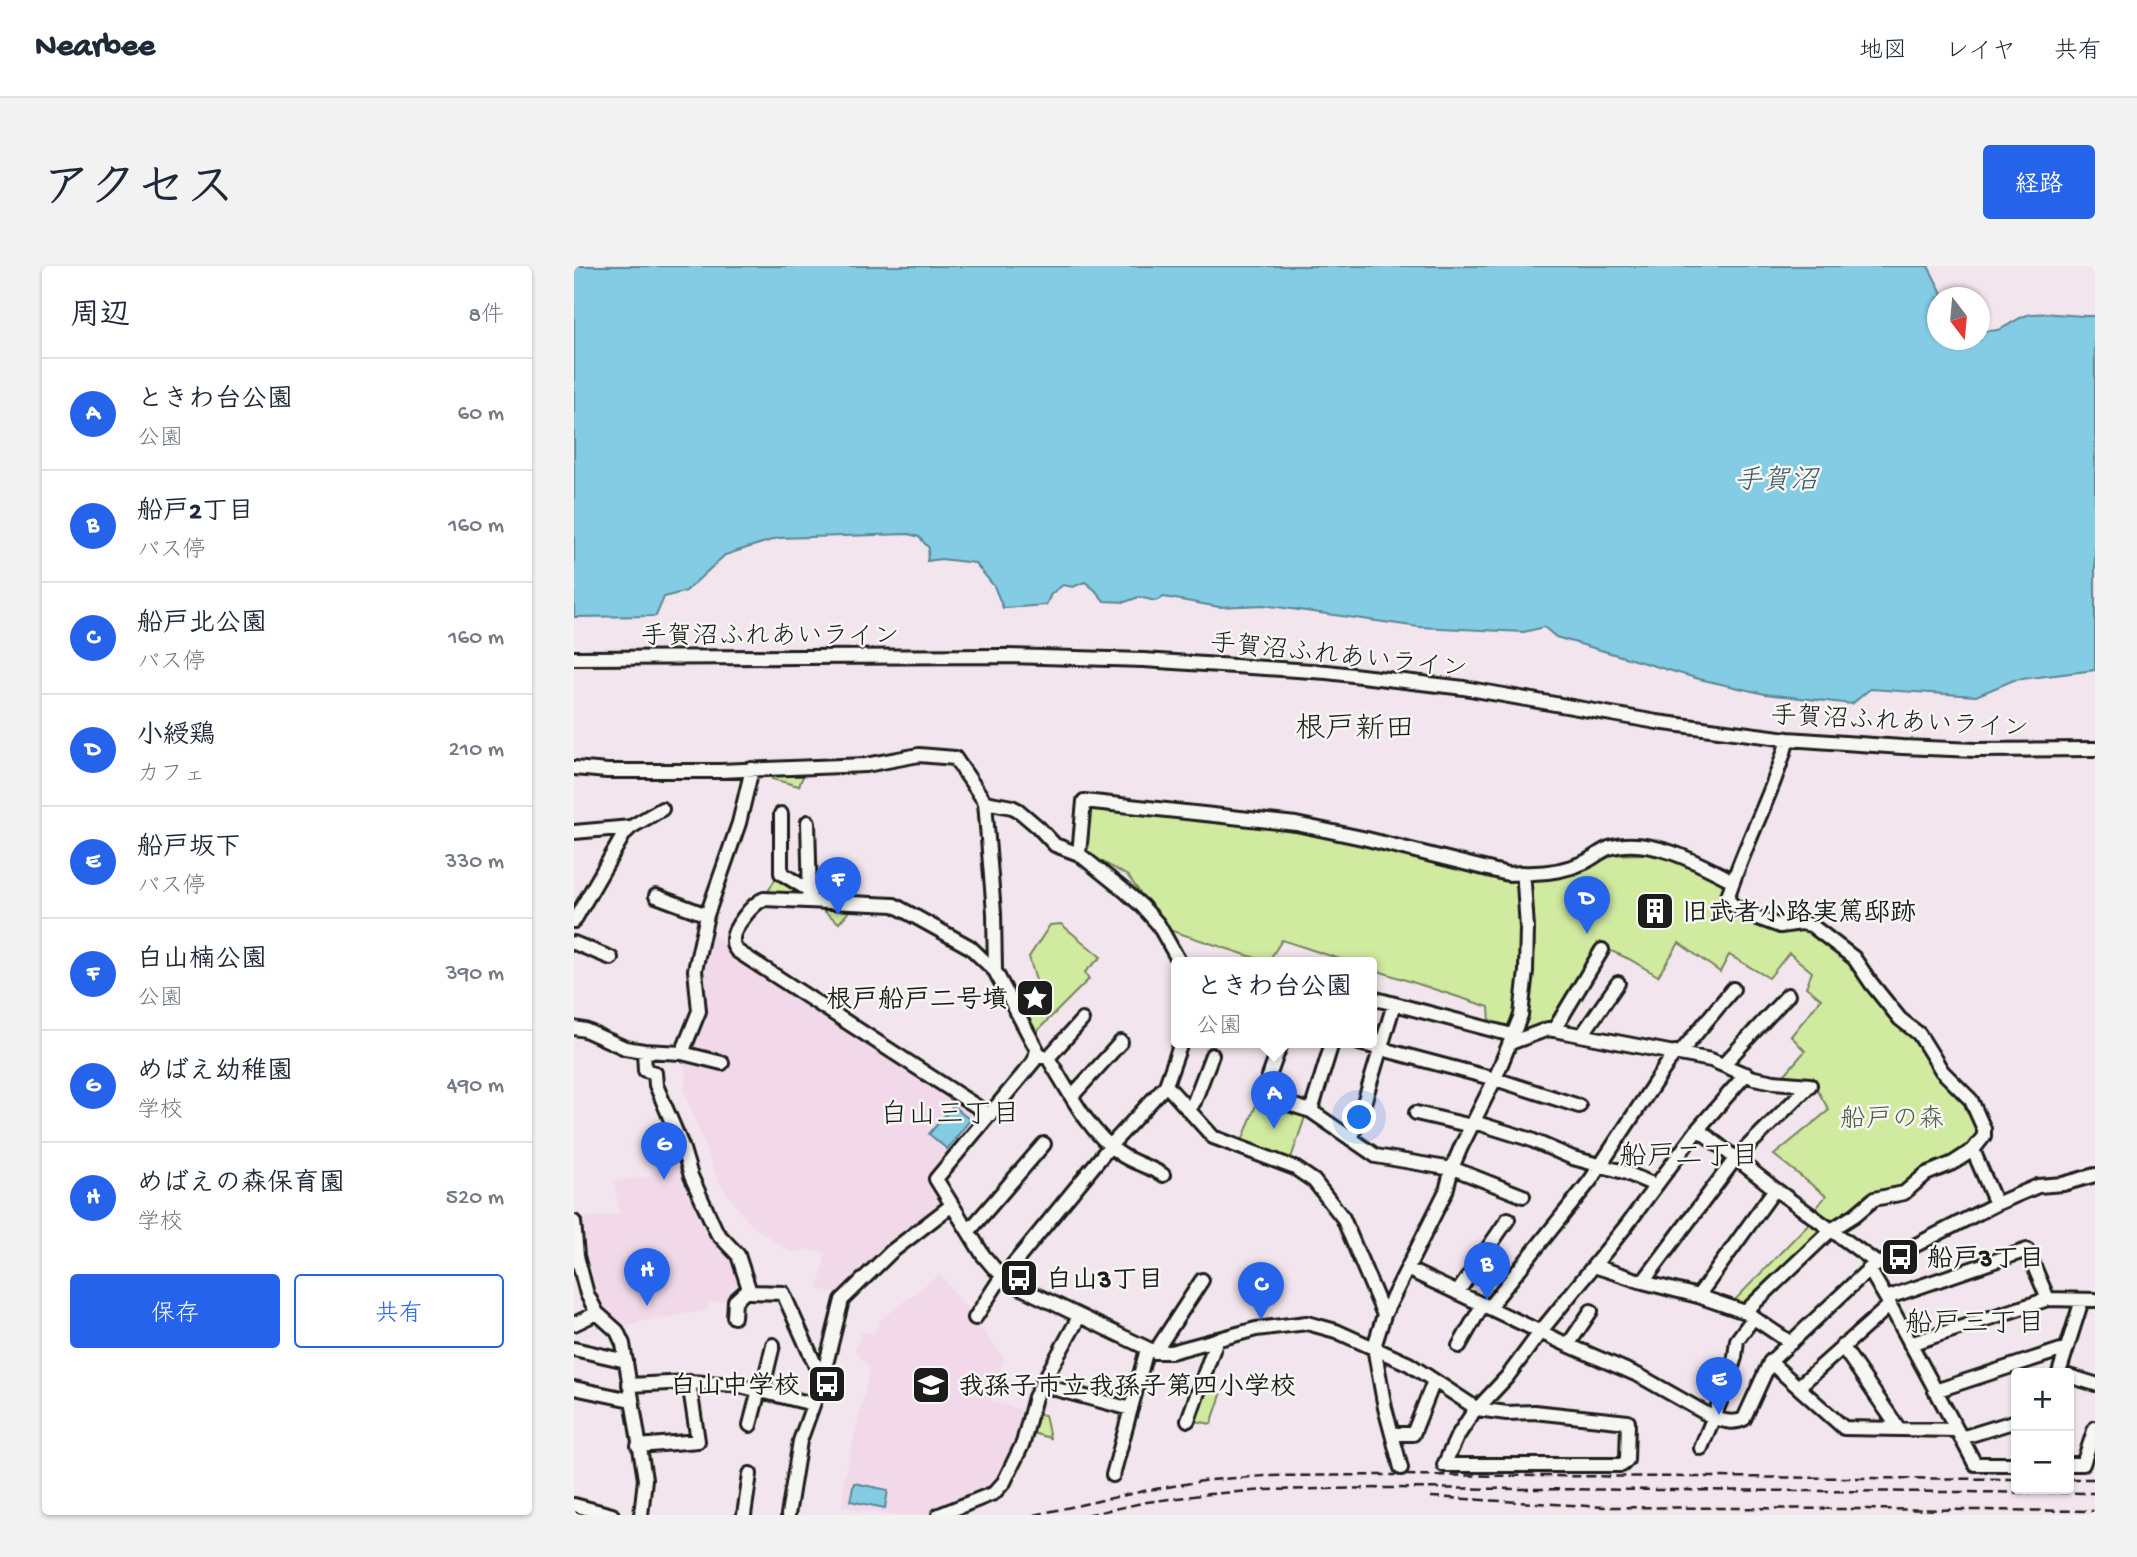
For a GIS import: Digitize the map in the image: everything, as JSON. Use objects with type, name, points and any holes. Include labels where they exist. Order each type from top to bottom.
[{"type":"street","name":"手賀沼ふれあいライン","points":[[574,658],[1063,656],[1301,670],[1464,688],[1657,722],[1788,738],[1976,750],[2095,749]]},
{"type":"street","points":[[1701,1448],[1735,1357],[1737,1340],[1750,1314],[1831,1230],[1855,1216],[1874,1199],[1903,1193],[1926,1174],[1954,1163],[1973,1150],[1983,1136],[1983,1129],[1971,1100],[1942,1071],[1919,1034],[1900,1018],[1854,958],[1811,925],[1801,923],[1780,926],[1734,906],[1727,899],[1788,738]]},
{"type":"street","points":[[574,768],[607,771],[831,768],[850,764],[866,765],[919,755],[952,756],[985,802],[995,913],[995,971]]},
{"type":"street","points":[[682,1053],[699,1012],[695,970],[708,915],[739,823],[752,769]]},
{"type":"street","points":[[1079,854],[1084,801],[1296,824],[1508,874],[1548,873],[1574,867],[1606,849],[1626,845],[1647,847],[1693,859],[1733,881]]},
{"type":"street","points":[[985,802],[1018,810],[1055,845],[1079,854],[1142,906],[1158,924],[1177,957]]},
{"type":"street","points":[[574,921],[631,827],[662,809]]},
{"type":"street","points":[[781,814],[781,873],[810,896]]},
{"type":"street","points":[[808,822],[810,896]]},
{"type":"street","points":[[574,832],[631,827]]},
{"type":"street","points":[[1401,1468],[1385,1408],[1374,1347],[1384,1315],[1446,1191],[1452,1169],[1495,1079],[1521,1015],[1527,928],[1522,873]]},
{"type":"street","points":[[656,896],[708,915]]},
{"type":"street","points":[[990,1115],[735,948],[733,935],[749,910],[764,899],[810,896],[894,905],[970,947],[995,971],[1042,1057],[1092,1127],[1126,1158],[1163,1175]]},
{"type":"street","points":[[574,943],[611,958]]},
{"type":"street","points":[[1555,1030],[1602,950]]},
{"type":"street","points":[[1582,1035],[1619,983]]},
{"type":"street","points":[[1459,1346],[1486,1306],[1570,1208],[1678,1053],[1733,989]]},
{"type":"street","points":[[1724,1064],[1788,995]]},
{"type":"street","points":[[1377,999],[1511,1039],[1548,1029],[1555,1030],[1678,1053],[1724,1064],[1774,1082],[1810,1085],[1735,1159],[1643,1282]]},
{"type":"street","points":[[1351,1139],[1394,1004]]},
{"type":"street","points":[[1082,1020],[1042,1057],[936,1179],[984,1255],[1002,1277],[1151,1351],[1171,1352],[1256,1329],[1307,1323],[1336,1331],[1409,1364],[1476,1409],[1628,1422],[1627,1460],[1622,1465],[1444,1465],[1457,1437],[1476,1409],[1507,1377],[1698,1129],[1746,1074]]},
{"type":"street","points":[[574,1028],[585,1030],[625,1048],[682,1053],[722,1063]]},
{"type":"street","points":[[1072,1096],[1121,1042]]},
{"type":"street","points":[[975,1318],[1002,1277],[1110,1146],[1166,1085],[1179,1048]]},
{"type":"street","points":[[1278,1048],[1262,1096],[1311,1111],[1376,1156],[1452,1169],[1523,1196]]},
{"type":"street","points":[[1311,1111],[1330,1048]]},
{"type":"street","points":[[1377,1048],[1495,1079],[1579,1106]]},
{"type":"street","points":[[644,1051],[645,1070],[654,1073],[661,1099],[682,1146],[691,1176],[717,1233],[738,1255],[750,1292]]},
{"type":"street","points":[[1187,1109],[1194,1102],[1212,1055]]},
{"type":"street","points":[[1166,1085],[1213,1137],[1295,1168],[1314,1181],[1343,1218],[1384,1315]]},
{"type":"street","points":[[1416,1113],[1473,1124],[1624,1172],[1655,1185]]},
{"type":"street","points":[[1698,1129],[1831,1230],[1873,1267],[1910,1344],[1975,1464],[2011,1464]]},
{"type":"street","points":[[969,1231],[1044,1144]]},
{"type":"street","points":[[1973,1150],[1996,1204]]},
{"type":"street","points":[[1406,1269],[1567,1345],[1640,1376],[1714,1418],[1732,1422],[1744,1419],[1770,1362],[1873,1267],[1996,1204],[2038,1186],[2063,1184],[2095,1174]]},
{"type":"street","points":[[1698,1296],[1775,1189]]},
{"type":"street","points":[[788,1515],[800,1441],[822,1380],[842,1300],[891,1252],[952,1205]]},
{"type":"street","points":[[1457,1293],[1508,1219]]},
{"type":"street","points":[[574,1222],[577,1256],[587,1294],[597,1313],[620,1336],[626,1361],[645,1479],[641,1515]]},
{"type":"street","points":[[1798,1387],[1888,1301],[2027,1250],[2048,1299]]},
{"type":"street","points":[[1594,1266],[1750,1314],[1791,1343]]},
{"type":"street","points":[[1113,1475],[1131,1409],[1151,1351],[1202,1280]]},
{"type":"street","points":[[734,1317],[735,1301],[745,1293],[783,1293],[822,1380]]},
{"type":"street","points":[[1910,1344],[2048,1299],[2088,1300],[2061,1368]]},
{"type":"street","points":[[1567,1345],[1591,1311]]},
{"type":"street","points":[[574,1324],[597,1313]]},
{"type":"street","points":[[939,1515],[994,1493],[1004,1482],[1019,1455],[1035,1397],[1079,1317]]},
{"type":"street","points":[[1188,1420],[1217,1339]]},
{"type":"street","points":[[750,1425],[773,1345]]},
{"type":"street","points":[[1843,1346],[1899,1429]]},
{"type":"street","points":[[574,1349],[626,1361]]},
{"type":"street","points":[[1935,1391],[2067,1349]]},
{"type":"street","points":[[1770,1362],[1844,1428],[1959,1434],[2011,1422]]},
{"type":"street","points":[[2074,1378],[2095,1384]]},
{"type":"street","points":[[1392,1434],[1413,1434],[1434,1381]]},
{"type":"street","points":[[629,1385],[689,1382],[725,1384],[761,1390],[813,1404]]},
{"type":"street","points":[[638,1446],[698,1441],[689,1382]]},
{"type":"street","points":[[1041,1385],[1131,1409]]},
{"type":"street","points":[[574,1388],[631,1400]]},
{"type":"street","points":[[2074,1464],[2083,1464],[2091,1452],[2095,1428]]},
{"type":"street","points":[[744,1515],[750,1474]]},
{"type":"street","points":[[574,1505],[612,1515]]},
{"type":"shaded area","points":[[708,932],[722,940],[731,952],[986,1115],[933,1179],[945,1202],[932,1215],[899,1238],[841,1294],[818,1289],[826,1253],[808,1250],[790,1252],[744,1217],[718,1181],[684,1091],[686,1074],[683,1059],[702,1009],[697,970]]},
{"type":"shaded area","points":[[684,1166],[730,1251],[744,1286],[730,1300],[710,1303],[706,1311],[616,1326],[604,1316],[587,1289],[576,1219],[619,1214],[614,1181],[649,1176],[651,1171]]},
{"type":"shaded area","name":"我孫子市立我孫子第四小学校","points":[[940,1274],[1004,1358],[991,1401],[1026,1411],[1017,1445],[1004,1471],[991,1488],[927,1515],[885,1515],[842,1507],[844,1478],[870,1369],[855,1351],[861,1332],[874,1334],[880,1320]]},
{"type":"green space","points":[[774,771],[805,771],[799,786],[772,779]]},
{"type":"green space","points":[[1087,807],[1289,828],[1518,877],[1524,928],[1516,1014],[1510,1026],[1490,1022],[1489,1007],[1377,971],[1377,957],[1334,957],[1282,940],[1271,957],[1253,957],[1166,929],[1128,876],[1085,850]]},
{"type":"green space","name":"船戸の森","points":[[1647,854],[1689,863],[1726,882],[1724,903],[1782,930],[1807,930],[1847,961],[1864,984],[1918,1037],[1968,1102],[1980,1126],[1980,1136],[1971,1149],[1901,1189],[1878,1191],[1833,1223],[1814,1211],[1826,1196],[1774,1155],[1829,1110],[1812,1081],[1781,1079],[1805,1051],[1791,1036],[1821,999],[1806,987],[1812,972],[1789,953],[1769,978],[1729,955],[1720,972],[1679,943],[1658,976],[1600,946],[1551,1026],[1517,1033],[1529,878],[1610,855]]},
{"type":"green space","points":[[778,874],[797,887],[795,896],[766,895]]},
{"type":"green space","points":[[819,907],[852,908],[839,923]]},
{"type":"green space","points":[[1061,924],[1101,957],[1085,972],[1089,979],[1035,1033],[1020,1007],[1037,984],[1029,957],[1050,925]]},
{"type":"green space","points":[[1259,1097],[1306,1114],[1290,1161],[1241,1144]]},
{"type":"green space","points":[[1812,1220],[1828,1230],[1745,1309],[1731,1304]]},
{"type":"green space","points":[[1209,1385],[1222,1392],[1211,1424],[1196,1421]]},
{"type":"green space","points":[[1034,1413],[1045,1415],[1050,1438],[1029,1432]]},
{"type":"water","name":"手賀沼","points":[[574,266],[1928,266],[1939,287],[1927,287],[1927,350],[1990,350],[1990,331],[2032,314],[2095,316],[2095,670],[2014,680],[1976,696],[1870,689],[1852,704],[1765,694],[1699,679],[1556,637],[1544,627],[1524,632],[1419,627],[1263,605],[1219,607],[1164,597],[1155,601],[1139,597],[1125,602],[1104,601],[1085,582],[1073,587],[1063,585],[1051,594],[1046,605],[1003,608],[994,586],[975,563],[941,559],[927,561],[929,548],[919,537],[909,534],[778,538],[725,555],[686,591],[664,597],[656,616],[574,617]]},
{"type":"water","points":[[953,1106],[970,1120],[947,1149],[929,1134]]},
{"type":"water","points":[[854,1483],[888,1490],[885,1508],[850,1501]]},
{"type":"railway","points":[[1034,1515],[1144,1491],[1209,1480],[1264,1476],[2011,1479]]},
{"type":"railway","points":[[2074,1479],[2095,1479]]},
{"type":"railway","points":[[1086,1515],[1147,1502],[1265,1490],[1386,1488],[2095,1493]]},
{"type":"railway","points":[[1431,1497],[1606,1507],[2095,1511]]},
{"type":"place","name":"旧武者小路実篤邸跡","points":[[1655,911]]},
{"type":"place","name":"白山楠公園","points":[[838,915]]},
{"type":"place","name":"小綬鶏","points":[[1587,934]]},
{"type":"place","name":"根戸船戸二号墳","points":[[1035,998]]},
{"type":"place","name":"ときわ台公園","points":[[1274,1129]]},
{"type":"place","name":"めばえ幼稚園","points":[[664,1180]]},
{"type":"place","name":"船戸3丁目","points":[[1900,1257]]},
{"type":"place","name":"白山3丁目","points":[[1019,1278]]},
{"type":"place","name":"船戸2丁目","points":[[1487,1300]]},
{"type":"place","name":"めばえの森保育園","points":[[647,1306]]},
{"type":"place","name":"船戸北公園","points":[[1261,1320]]},
{"type":"place","name":"白山中学校","points":[[827,1384]]},
{"type":"place","name":"我孫子市立我孫子第四小学校","points":[[931,1385]]},
{"type":"place","name":"船戸坂下","points":[[1719,1415]]},
{"type":"district","name":"根戸新田","points":[[1355,727]]},
{"type":"district","name":"白山三丁目","points":[[950,1112]]},
{"type":"district","name":"船戸二丁目","points":[[1689,1154]]},
{"type":"district","name":"船戸三丁目","points":[[1975,1321]]}]
